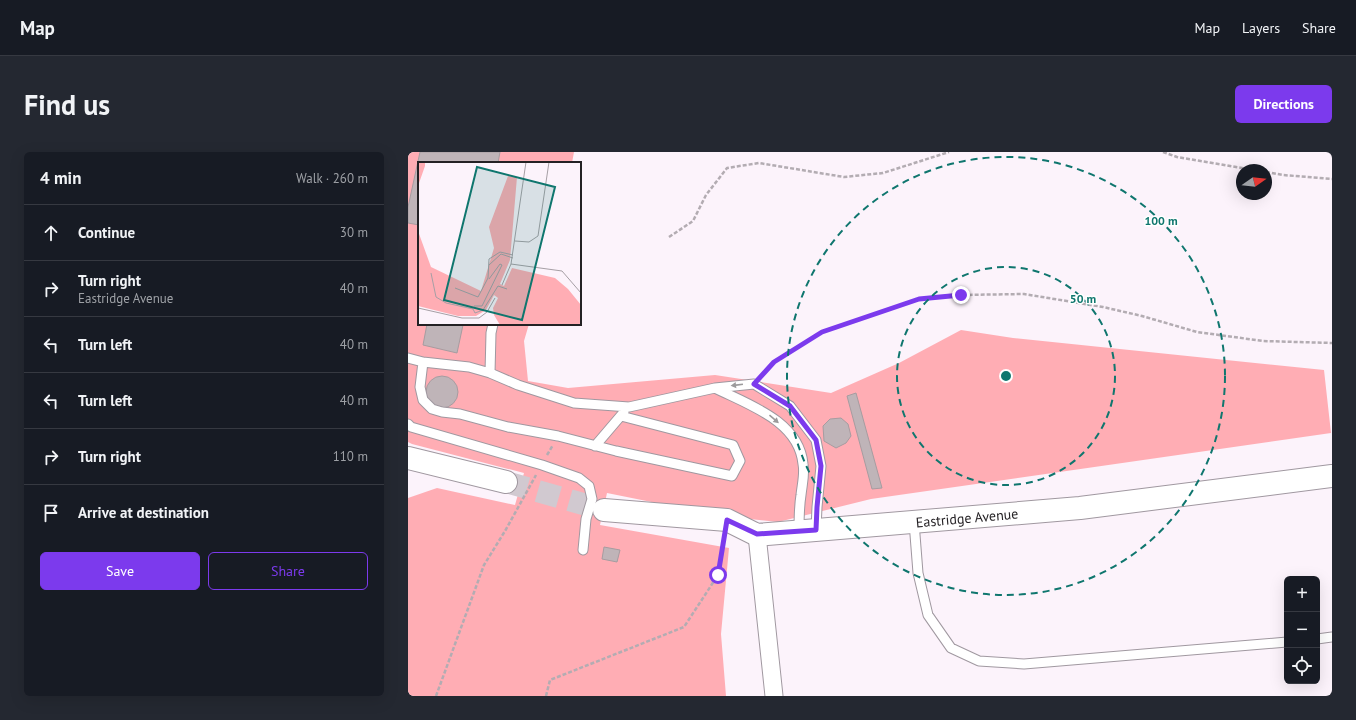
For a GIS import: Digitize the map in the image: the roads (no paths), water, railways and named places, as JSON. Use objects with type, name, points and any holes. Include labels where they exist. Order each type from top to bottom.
[{"type":"street","points":[[408,458],[506,482]]},
{"type":"street","name":"Eastridge Avenue","points":[[604,510],[727,520],[757,534],[1080,508],[1332,476]]},
{"type":"street","points":[[757,534],[774,696]]},
{"type":"lane","points":[[490,373],[491,333],[493,325]]},
{"type":"lane","points":[[408,358],[423,362],[469,367],[490,373],[518,385],[574,402],[629,407],[715,388],[754,384],[790,406],[816,440],[821,466],[817,507],[808,531]]},
{"type":"lane","points":[[423,362],[420,387],[423,400],[432,409],[460,414],[732,476],[740,461],[733,445],[621,416]]},
{"type":"lane","points":[[715,388],[769,414],[790,433],[801,450],[804,466],[800,506],[808,531]]},
{"type":"lane","points":[[595,446],[629,407]]},
{"type":"lane","points":[[408,424],[418,429],[542,465],[578,478],[589,486],[592,499],[586,519],[583,550]]},
{"type":"lane","points":[[914,522],[918,573],[928,615],[951,648],[979,661],[1024,664],[1284,642]]},
{"type":"lane","points":[[1320,639],[1332,637]]},
{"type":"tunnel","points":[[506,482],[604,510]]}]
